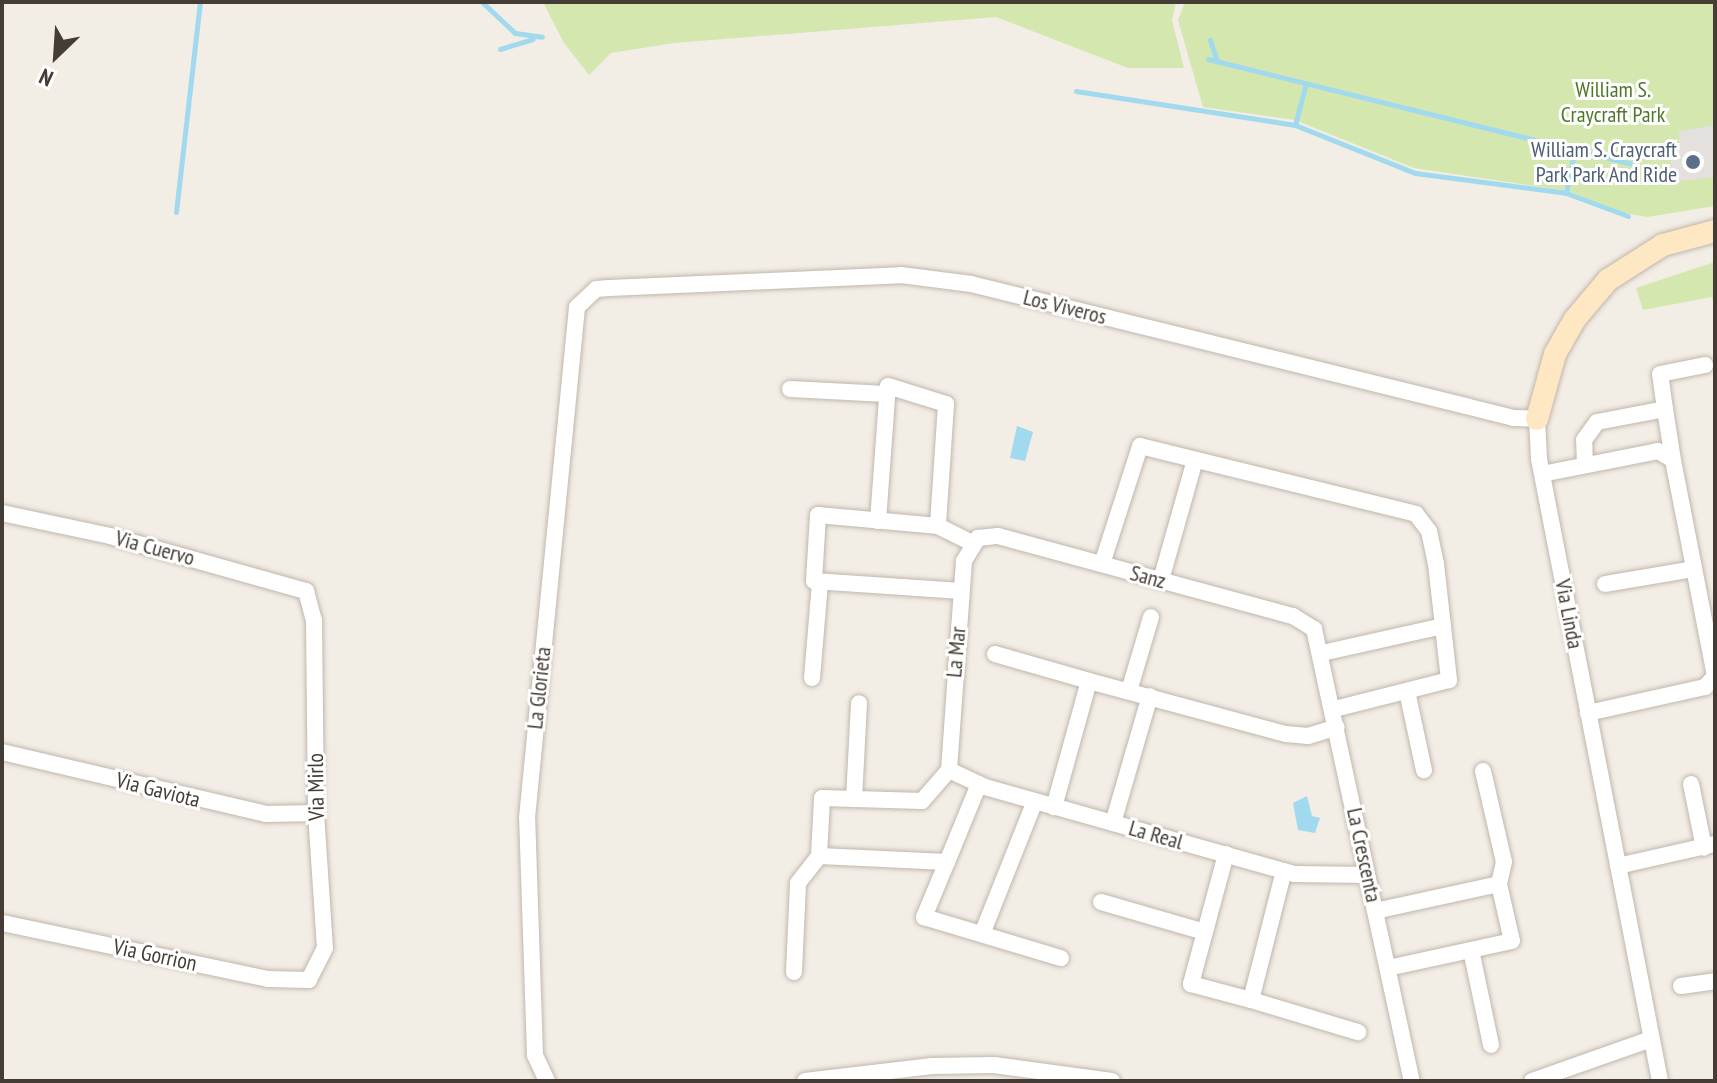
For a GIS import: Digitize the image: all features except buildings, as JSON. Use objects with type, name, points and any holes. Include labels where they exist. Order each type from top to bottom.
[{"type":"street","name":"Via Linda","points":[[1660,1081],[1542,474],[1537,419],[1555,354],[1575,319],[1608,280],[1663,245],[1715,231]]},
{"type":"street","name":"Los Viveros","points":[[586,296],[609,288],[901,275],[971,284],[1514,418],[1537,419]]},
{"type":"street","name":"La Glorieta","points":[[547,1081],[535,1055],[527,818],[574,322],[586,296]]},
{"type":"street","points":[[1588,713],[1705,687],[1715,677],[1673,460],[1660,374],[1705,365]]},
{"type":"street","points":[[878,521],[888,386],[946,404],[938,526]]},
{"type":"street","points":[[790,389],[887,394]]},
{"type":"street","points":[[1585,465],[1584,440],[1597,422],[1665,409]]},
{"type":"street","points":[[1102,564],[1140,446],[1416,514],[1429,531],[1449,680],[1334,709]]},
{"type":"street","points":[[1542,474],[1658,451],[1673,460]]},
{"type":"street","points":[[1161,580],[1195,460]]},
{"type":"street","name":"Via Cuervo","points":[[2,513],[110,536],[306,591]]},
{"type":"street","points":[[961,591],[814,581],[818,515],[938,526],[976,541]]},
{"type":"street","name":"Sanz","points":[[976,541],[998,536],[1293,616],[1314,629]]},
{"type":"street","name":"La Mar","points":[[949,770],[964,561],[976,541]]},
{"type":"street","points":[[1605,584],[1694,569]]},
{"type":"street","points":[[812,678],[820,582]]},
{"type":"street","name":"Via Mirlo","points":[[306,591],[314,620],[316,813],[325,948],[309,980]]},
{"type":"street","points":[[1129,691],[1151,617]]},
{"type":"street","points":[[1322,653],[1443,626]]},
{"type":"street","name":"La Crescenta","points":[[1314,629],[1322,653],[1412,1081]]},
{"type":"street","points":[[995,654],[1286,734],[1308,736],[1337,727]]},
{"type":"street","points":[[1054,807],[1089,681]]},
{"type":"street","points":[[1407,691],[1424,770]]},
{"type":"street","points":[[1113,823],[1150,696]]},
{"type":"street","points":[[854,799],[859,703]]},
{"type":"street","name":"Via Gaviota","points":[[2,752],[266,814],[316,813]]},
{"type":"street","points":[[794,972],[798,883],[819,856],[822,798],[922,801],[949,770]]},
{"type":"street","name":"La Real","points":[[949,770],[979,784],[1054,807],[1284,871],[1327,878],[1367,875]]},
{"type":"street","points":[[1388,968],[1512,941],[1499,884],[1504,862],[1483,771]]},
{"type":"street","points":[[979,784],[924,917],[1061,958]]},
{"type":"street","points":[[1618,866],[1709,846],[1691,784]]},
{"type":"street","points":[[982,934],[1035,801]]},
{"type":"street","points":[[1226,854],[1191,984],[1358,1032]]},
{"type":"street","points":[[819,856],[947,862]]},
{"type":"street","points":[[1251,1000],[1284,871]]},
{"type":"street","points":[[1375,911],[1499,884]]},
{"type":"street","points":[[1101,902],[1205,932]]},
{"type":"street","name":"Via Gorrion","points":[[2,923],[268,979],[309,980]]},
{"type":"street","points":[[1471,950],[1491,1045]]},
{"type":"street","points":[[1681,986],[1715,981]]},
{"type":"street","points":[[1532,1081],[1651,1039]]},
{"type":"street","points":[[805,1081],[932,1074],[994,1065],[1112,1081]]},
{"type":"green space","points":[[543,2],[1176,2],[1172,20],[1184,68],[1128,68],[996,17],[674,43],[611,53],[589,75],[564,43]]},
{"type":"green space","name":"William S. Craycraft Park","points":[[1185,2],[1715,2],[1715,206],[1647,217],[1613,211],[1568,191],[1414,168],[1295,120],[1203,107],[1178,20]]},
{"type":"green space","points":[[1715,262],[1715,311],[1712,297],[1643,310],[1636,288]]},
{"type":"shaded area","name":"William S. Craycraft Park Park And Ride","points":[[1715,125],[1715,177],[1672,182],[1670,146],[1679,145],[1679,131]]},
{"type":"water","points":[[1017,426],[1033,432],[1025,461],[1010,458]]},
{"type":"water","points":[[1307,796],[1312,816],[1320,818],[1315,833],[1298,830],[1293,803]]},
{"type":"waterway","points":[[176,212],[200,2]]},
{"type":"waterway","points":[[482,2],[515,33],[542,37]]},
{"type":"waterway","points":[[500,49],[533,39]]},
{"type":"waterway","points":[[1210,40],[1217,61]]},
{"type":"waterway","points":[[1208,59],[1636,165]]},
{"type":"waterway","points":[[1076,91],[1295,125],[1306,83]]},
{"type":"waterway","points":[[1295,125],[1415,173],[1566,193],[1574,153]]},
{"type":"waterway","points":[[1566,193],[1628,216]]},
{"type":"place","name":"William S. Craycraft Park Park And Ride","points":[[1693,162]]}]
